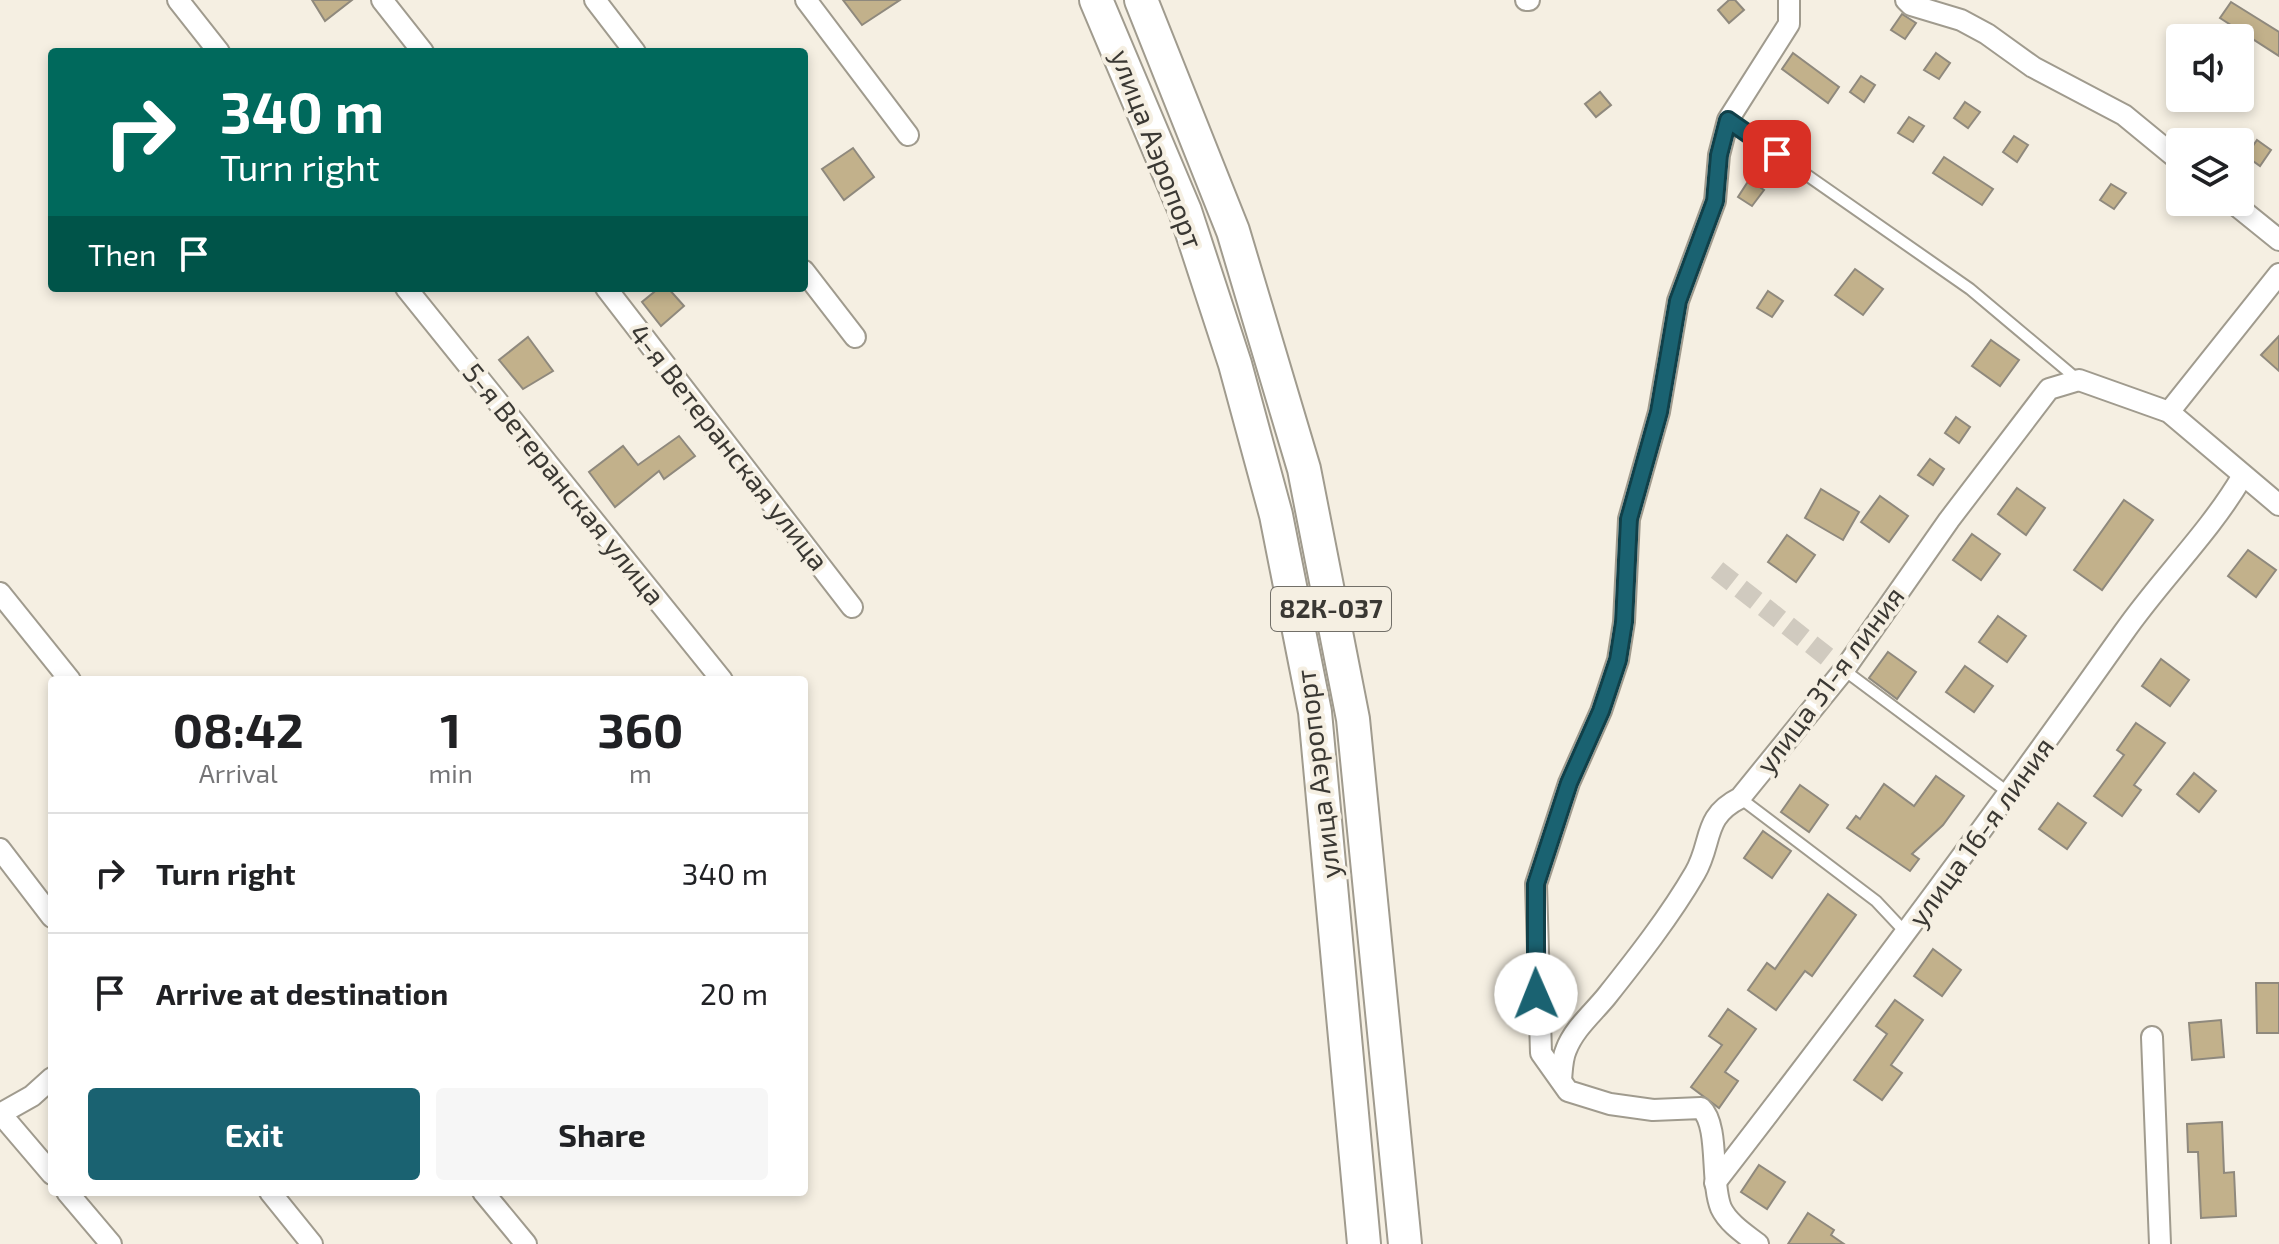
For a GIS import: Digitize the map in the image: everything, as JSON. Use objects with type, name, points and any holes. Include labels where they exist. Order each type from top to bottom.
[{"type":"main road","name":"улица Аэропорт","points":[[1096,0],[1185,211],[1235,364],[1276,515],[1315,712],[1364,1244]]},
{"type":"main road","name":"улица Аэропорт","points":[[1141,0],[1233,231],[1304,469],[1353,719],[1405,1244]]},
{"type":"street","points":[[178,0],[216,48]]},
{"type":"street","points":[[382,0],[420,48]]},
{"type":"street","points":[[595,0],[632,48]]},
{"type":"street","points":[[806,0],[908,135]]},
{"type":"street","points":[[1758,1244],[1722,1210],[1715,1183],[1710,1123],[1701,1108],[1653,1110],[1610,1104],[1568,1091],[1541,1053],[1536,884],[1569,783],[1601,711],[1618,660],[1624,622],[1629,519],[1659,412],[1678,301],[1715,201],[1719,155],[1728,120],[1789,24],[1789,0]]},
{"type":"street","points":[[1906,0],[1911,5],[1961,20],[2033,67],[2124,115],[2166,150]]},
{"type":"street","points":[[2249,216],[2279,240]]},
{"type":"street","points":[[2169,412],[2279,274]]},
{"type":"street","points":[[808,276],[855,337]]},
{"type":"street","name":"5-я Ветеранская улица","points":[[409,292],[719,676]]},
{"type":"street","name":"4-я Ветеранская улица","points":[[609,292],[852,607]]},
{"type":"street","points":[[2079,380],[2169,412],[2242,477],[2279,505]]},
{"type":"street","name":"улица 31-я линия","points":[[1561,1080],[1564,1053],[1574,1033],[1606,996],[1681,894],[1697,869],[1705,838],[1721,807],[1740,798],[1844,670],[2038,401],[2049,389],[2079,380]]},
{"type":"street","name":"улица 16-я линия","points":[[1715,1183],[1907,934],[2133,618],[2228,501],[2242,477]]},
{"type":"street","points":[[0,593],[67,676]]},
{"type":"street","points":[[0,849],[48,912]]},
{"type":"street","points":[[2152,1037],[2160,1244]]},
{"type":"street","points":[[48,1082],[32,1096],[0,1113],[48,1169]]},
{"type":"street","points":[[70,1196],[111,1244]]},
{"type":"street","points":[[273,1196],[312,1244]]},
{"type":"street","points":[[486,1196],[526,1244]]},
{"type":"lane","points":[[1728,120],[1970,289],[2079,380]]},
{"type":"lane","points":[[1844,670],[2010,793]]},
{"type":"lane","points":[[1740,798],[1876,901],[1907,934]]},
{"type":"building","points":[[312,0],[352,0],[325,21]]},
{"type":"building","points":[[843,0],[900,0],[862,25]]},
{"type":"building","points":[[1729,0],[1735,0],[1744,10],[1729,23],[1718,10]]},
{"type":"building","points":[[2231,2],[2279,32],[2279,56],[2254,40],[2254,24],[2229,24],[2220,18]]},
{"type":"building","points":[[1902,14],[1916,23],[1905,39],[1891,30]]},
{"type":"building","points":[[1793,53],[1839,87],[1828,103],[1782,69]]},
{"type":"building","points":[[1936,53],[1950,63],[1939,79],[1924,70]]},
{"type":"building","points":[[1861,76],[1875,85],[1864,102],[1850,92]]},
{"type":"building","points":[[1600,92],[1611,105],[1596,117],[1585,104]]},
{"type":"building","points":[[1965,102],[1980,112],[1968,128],[1954,118]]},
{"type":"building","points":[[1909,117],[1924,126],[1913,142],[1898,133]]},
{"type":"building","points":[[2014,136],[2028,145],[2017,162],[2003,152]]},
{"type":"building","points":[[2257,140],[2271,150],[2260,166],[2254,162]]},
{"type":"building","points":[[853,148],[874,177],[844,200],[822,169]]},
{"type":"building","points":[[1944,157],[1993,189],[1982,205],[1933,173]]},
{"type":"building","points":[[1749,180],[1764,190],[1752,206],[1738,197]]},
{"type":"building","points":[[2111,184],[2126,193],[2114,209],[2100,200]]},
{"type":"building","points":[[1855,269],[1883,289],[1863,315],[1835,295]]},
{"type":"building","points":[[1768,291],[1783,301],[1772,317],[1757,308]]},
{"type":"building","points":[[654,292],[672,292],[684,306],[661,326],[642,302]]},
{"type":"building","points":[[2279,336],[2279,371],[2261,355]]},
{"type":"building","points":[[528,337],[553,371],[523,389],[499,360]]},
{"type":"building","points":[[1991,340],[2019,360],[2000,386],[1972,366]]},
{"type":"building","points":[[1956,417],[1970,427],[1959,443],[1945,433]]},
{"type":"building","points":[[679,436],[695,456],[664,479],[659,471],[615,507],[589,472],[623,446],[638,465]]},
{"type":"building","points":[[1930,459],[1944,469],[1933,485],[1918,475]]},
{"type":"building","points":[[2017,488],[2045,508],[2026,535],[1998,514]]},
{"type":"building","points":[[1821,489],[1859,512],[1843,540],[1805,518]]},
{"type":"building","points":[[1880,496],[1908,516],[1889,542],[1861,522]]},
{"type":"building","points":[[2124,500],[2153,520],[2102,590],[2074,570]]},
{"type":"building","points":[[1972,534],[2000,554],[1981,580],[1953,560]]},
{"type":"building","points":[[1787,535],[1815,555],[1796,582],[1768,562]]},
{"type":"building","points":[[2248,550],[2276,570],[2256,597],[2228,576]]},
{"type":"building","points":[[1998,616],[2026,636],[2007,662],[1979,642]]},
{"type":"building","points":[[1888,652],[1916,672],[1897,699],[1869,678]]},
{"type":"building","points":[[2161,659],[2189,680],[2170,706],[2142,686]]},
{"type":"building","points":[[1965,666],[1993,686],[1974,712],[1946,692]]},
{"type":"building","points":[[2136,723],[2165,743],[2134,785],[2141,790],[2122,816],[2094,796],[2124,755],[2117,750]]},
{"type":"building","points":[[2194,773],[2216,791],[2199,812],[2177,794]]},
{"type":"building","points":[[1936,776],[1964,796],[1943,825],[1912,854],[1919,859],[1910,871],[1847,828],[1856,816],[1860,819],[1884,784],[1914,806]]},
{"type":"building","points":[[1800,785],[1828,805],[1809,832],[1781,812]]},
{"type":"building","points":[[2058,803],[2086,823],[2067,849],[2039,829]]},
{"type":"building","points":[[1763,831],[1791,851],[1772,878],[1744,858]]},
{"type":"building","points":[[1828,894],[1856,915],[1812,976],[1805,971],[1776,1010],[1748,990],[1767,963],[1775,969]]},
{"type":"building","points":[[1933,949],[1961,970],[1942,996],[1914,976]]},
{"type":"building","points":[[2256,983],[2279,983],[2279,1033],[2257,1033]]},
{"type":"building","points":[[1895,1000],[1923,1020],[1891,1065],[1902,1073],[1882,1100],[1854,1080],[1887,1034],[1876,1026]]},
{"type":"building","points":[[1728,1009],[1756,1029],[1725,1072],[1738,1081],[1719,1108],[1691,1087],[1722,1045],[1709,1036]]},
{"type":"building","points":[[2221,1020],[2224,1057],[2192,1060],[2189,1023]]},
{"type":"building","points":[[2222,1122],[2224,1173],[2234,1172],[2236,1216],[2201,1218],[2198,1152],[2188,1152],[2187,1124]]},
{"type":"building","points":[[1759,1165],[1785,1182],[1767,1209],[1741,1192]]},
{"type":"building","points":[[1808,1213],[1834,1230],[1831,1235],[1844,1244],[1788,1244]]},
{"type":"tunnel","points":[[1717,570],[1844,670]]},
{"type":"route","points":[[1536,994],[1536,884],[1569,783],[1601,711],[1618,660],[1624,622],[1624,561],[1629,519],[1659,412],[1678,301],[1715,201],[1719,155],[1728,120],[1777,154]]}]
